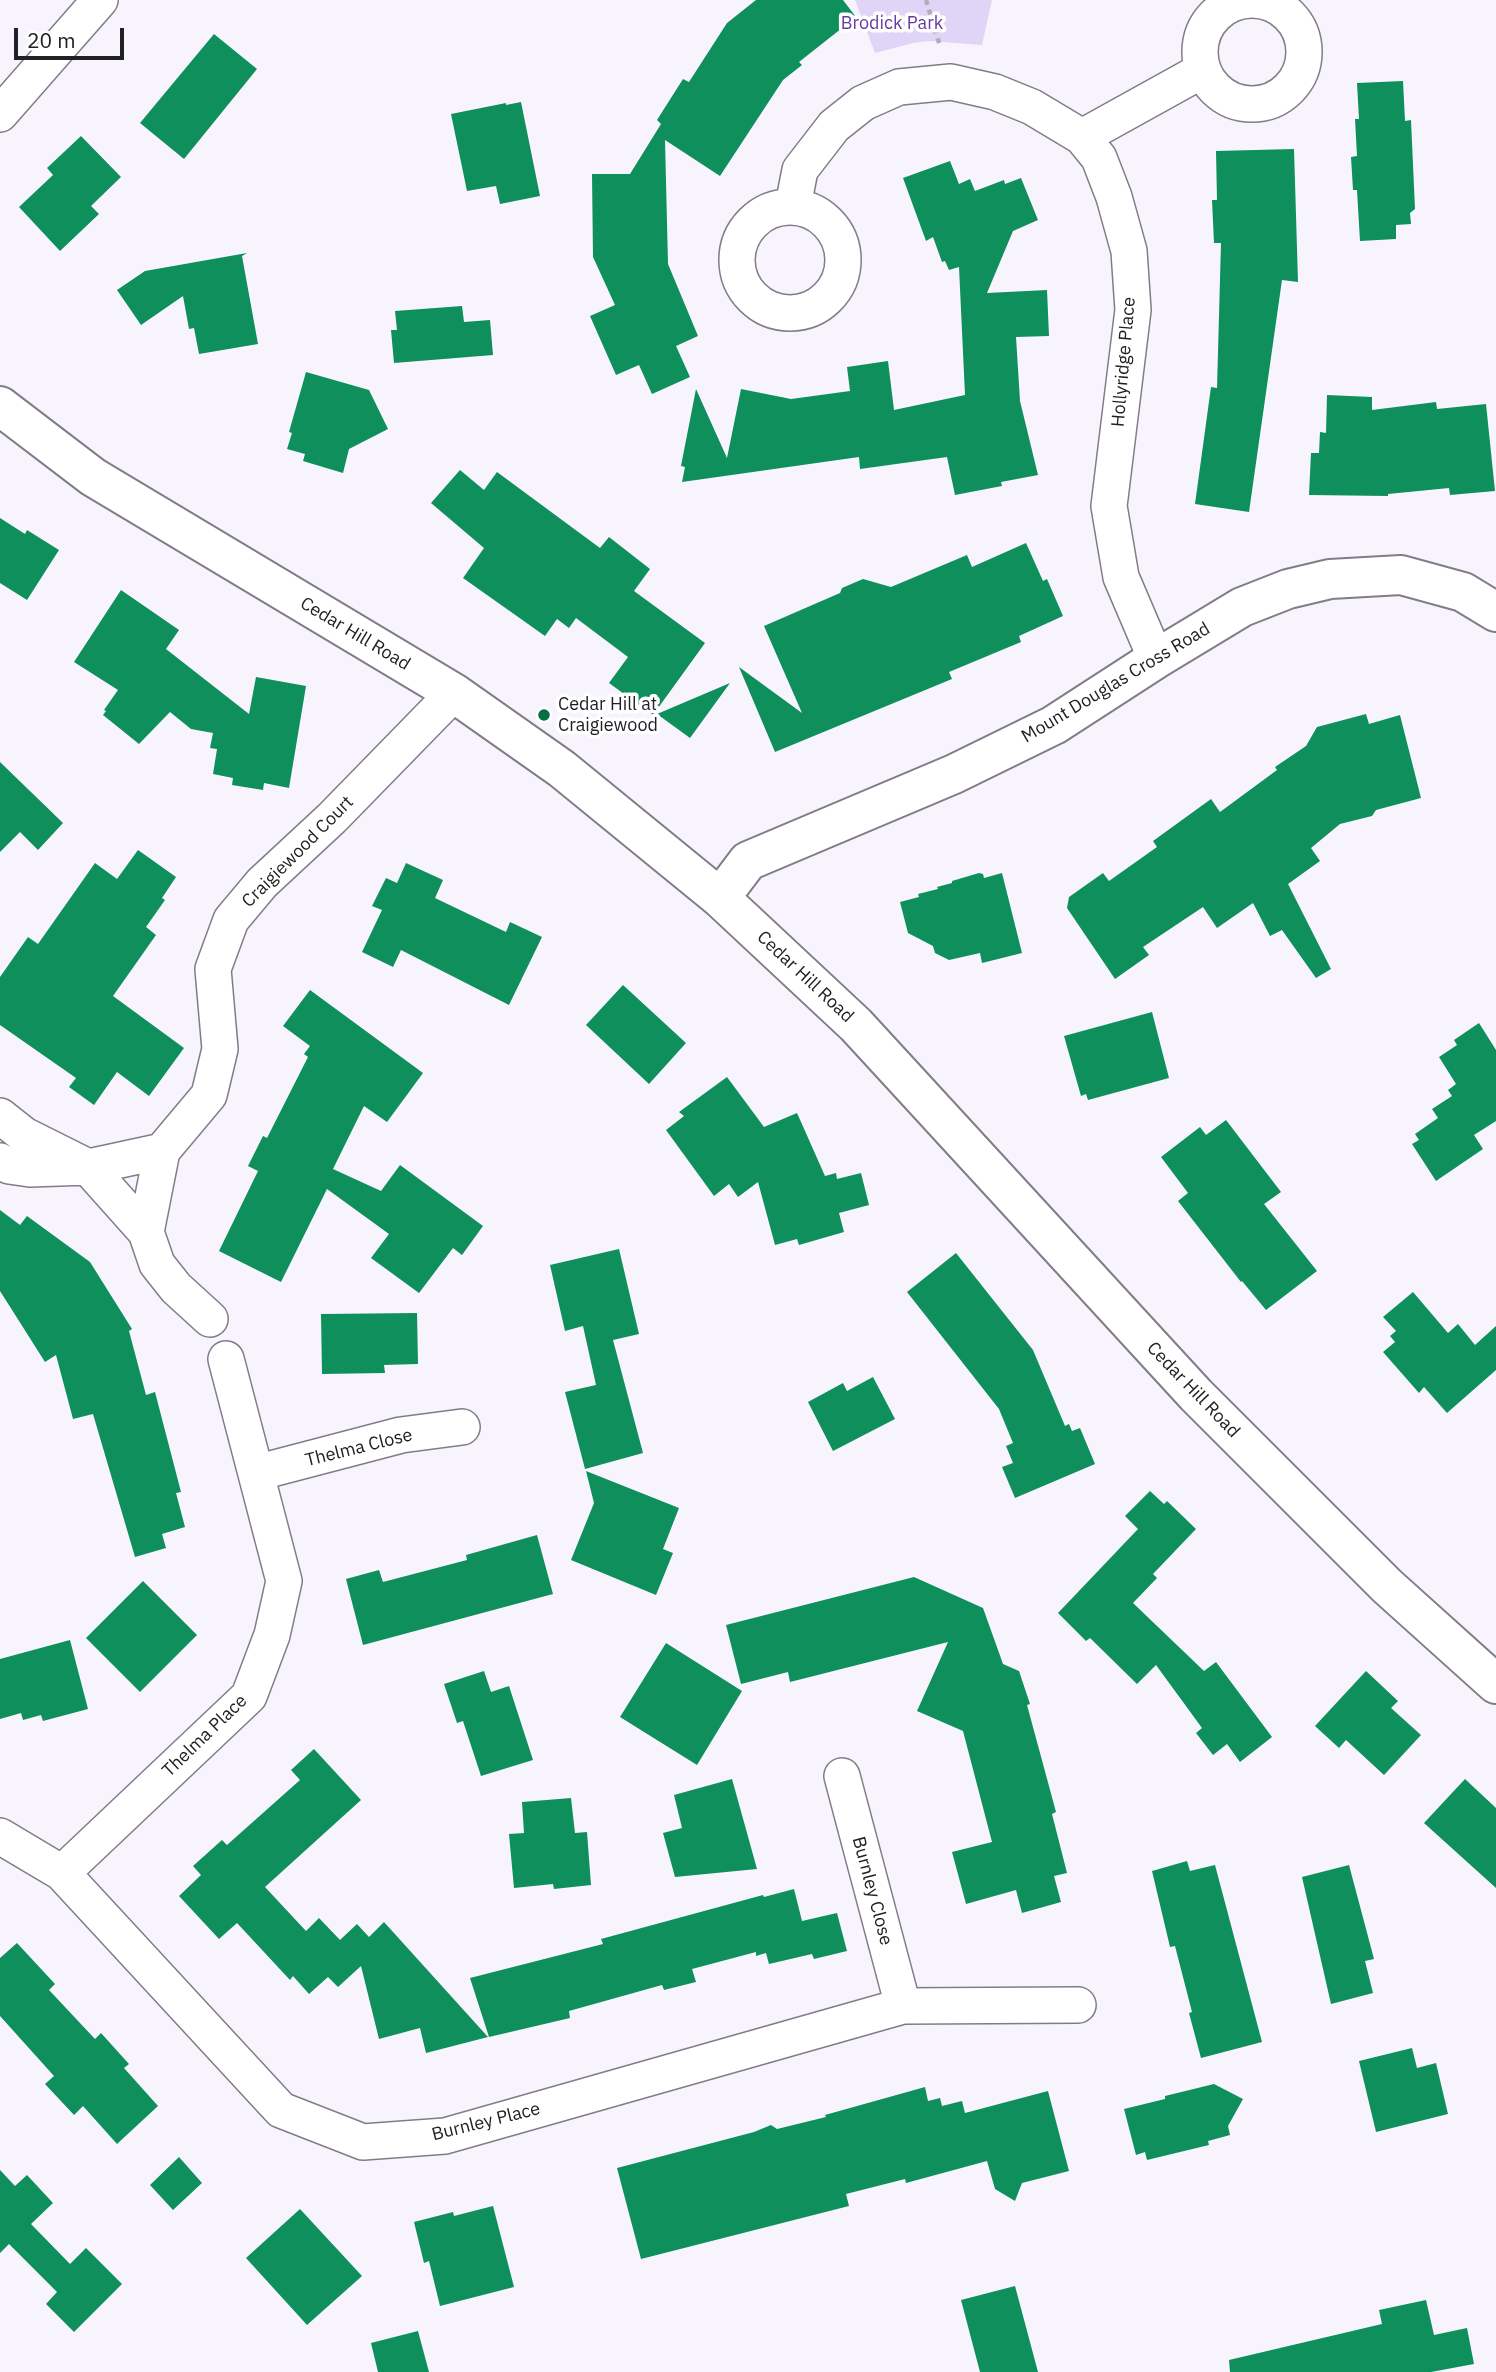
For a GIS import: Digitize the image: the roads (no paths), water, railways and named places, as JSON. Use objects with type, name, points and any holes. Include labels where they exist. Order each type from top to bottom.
[{"type":"street","points":[[0,114],[100,0]]},
{"type":"street","points":[[1082,137],[1203,70]]},
{"type":"street","name":"Hollyridge Place","points":[[793,206],[800,170],[834,126],[863,103],[899,87],[951,82],[995,92],[1032,107],[1082,137],[1099,158],[1114,197],[1129,251],[1133,310],[1109,506],[1121,577],[1156,659]]},
{"type":"street","name":"Cedar Hill Road","points":[[0,406],[93,477],[454,693],[562,769],[720,898],[856,1025],[1196,1395],[1387,1587],[1496,1684]]},
{"type":"street","name":"Mount Douglas Cross Road","points":[[720,898],[748,861],[954,774],[1054,725],[1242,607],[1289,589],[1330,579],[1401,575],[1463,592],[1496,612]]},
{"type":"street","name":"Craigiewood Court","points":[[146,1232],[162,1151],[209,1095],[220,1049],[213,968],[232,920],[262,883],[332,818],[454,693]]},
{"type":"street","points":[[0,1116],[24,1135],[88,1167],[146,1232],[157,1264],[176,1288],[210,1319]]},
{"type":"street","points":[[0,1161],[9,1166],[30,1169],[88,1167],[162,1151]]},
{"type":"street","name":"Thelma Place","points":[[62,1873],[249,1696],[272,1635],[284,1581],[226,1359]]},
{"type":"street","name":"Thelma Close","points":[[256,1474],[401,1435],[462,1427]]},
{"type":"street","name":"Burnley Close","points":[[842,1776],[903,2006]]},
{"type":"street","name":"Burnley Place","points":[[0,1836],[62,1873],[281,2110],[363,2142],[445,2136],[903,2006],[1078,2005]]},
{"type":"place","name":"Cedar Hill at Craigiewood","points":[[544,715]]},
{"type":"park label","name":"Brodick Park","points":[[892,24]]}]
